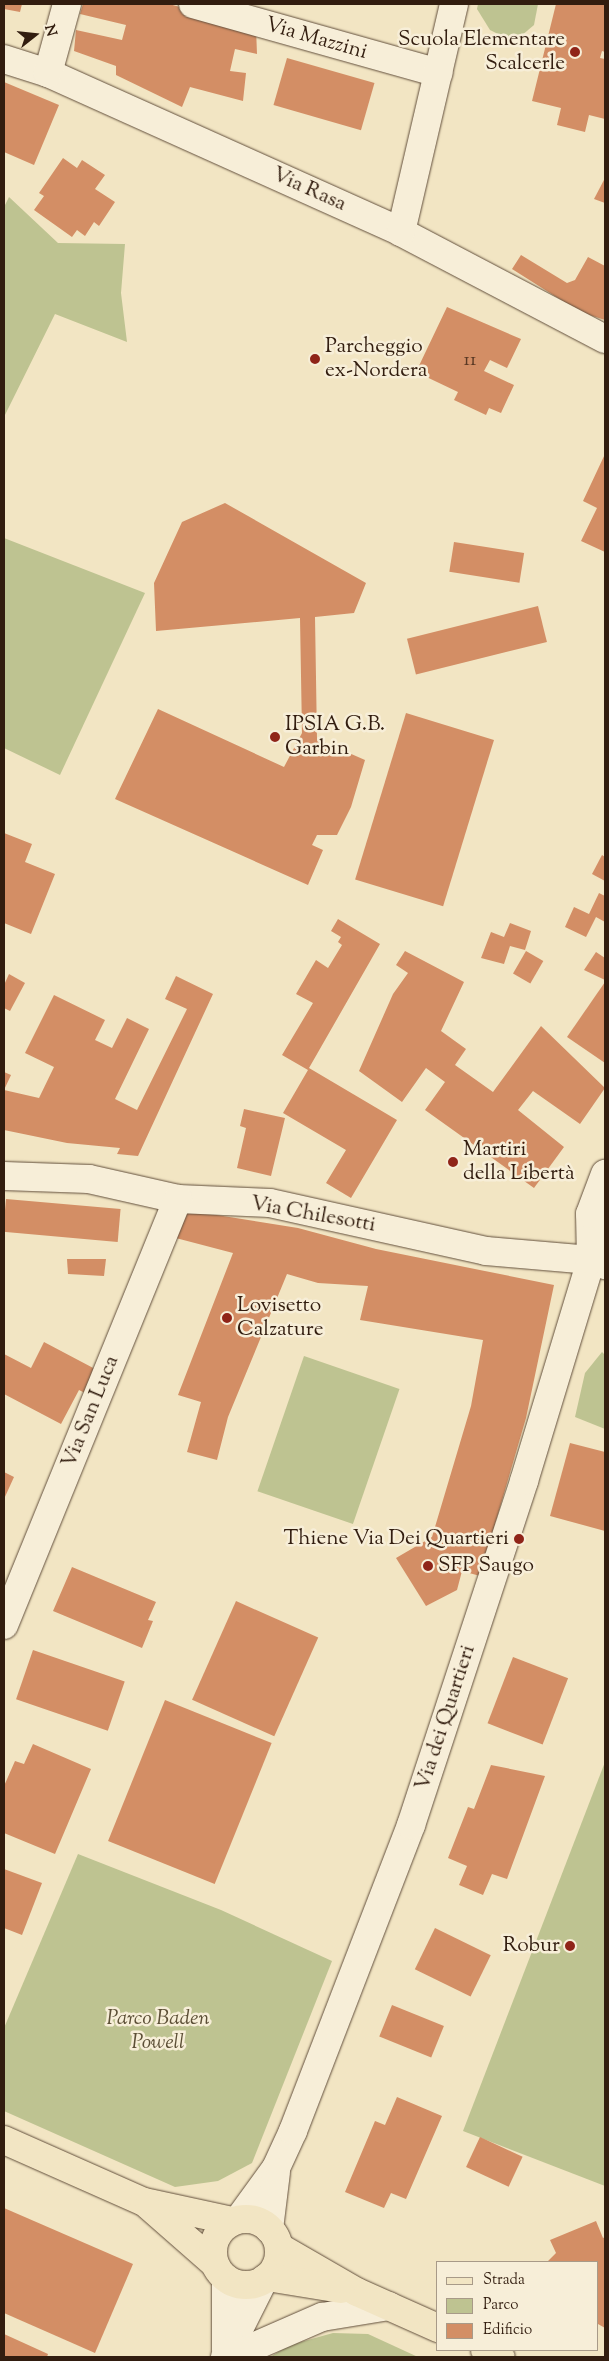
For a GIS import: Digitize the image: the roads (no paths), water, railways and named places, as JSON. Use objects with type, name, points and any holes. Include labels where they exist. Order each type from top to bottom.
[{"type":"main road","points":[[4,2140],[144,2202],[236,2220],[261,2222],[274,2238],[357,2292],[436,2327]]},
{"type":"main road","points":[[144,2202],[220,2271],[245,2285],[266,2278],[357,2292]]},
{"type":"main road","points":[[220,2271],[214,2243],[218,2234],[236,2220]]},
{"type":"main road","points":[[266,2278],[278,2258],[274,2238]]},
{"type":"main road","points":[[487,2351],[501,2357]]},
{"type":"street","points":[[48,74],[67,4]]},
{"type":"street","name":"Via Mazzini","points":[[193,4],[438,73]]},
{"type":"street","points":[[401,232],[454,4]]},
{"type":"street","name":"Via Rasa","points":[[4,60],[48,74],[401,232],[605,339]]},
{"type":"street","name":"Via dei Quartieri","points":[[236,2220],[276,2168],[411,1825],[598,1262],[590,1214],[605,1174]]},
{"type":"street","name":"Via Chilesotti","points":[[4,1177],[89,1179],[178,1199],[270,1203],[486,1251],[598,1262]]},
{"type":"street","name":"Via San Luca","points":[[4,1625],[178,1199]]},
{"type":"street","name":"Via dei Quartieri","points":[[274,2238],[276,2168]]},
{"type":"street","points":[[220,2271],[230,2356]]},
{"type":"street","points":[[230,2356],[266,2278]]},
{"type":"street","points":[[230,2356],[322,2317],[389,2306]]},
{"type":"place","name":"Scuola Elementare Scalcerle","points":[[575,52]]},
{"type":"place","name":"Parcheggio ex-Nordera","points":[[315,359]]},
{"type":"place","name":"IPSIA G.B. Garbin","points":[[275,737]]},
{"type":"place","name":"Martiri della Libertà","points":[[453,1162]]},
{"type":"place","name":"Lovisetto Calzature","points":[[227,1318]]},
{"type":"place","name":"Thiene Via Dei Quartieri","points":[[519,1539]]},
{"type":"place","name":"SFP Saugo","points":[[428,1566]]},
{"type":"place","name":"Robur","points":[[570,1946]]},
{"type":"park label","name":"Parco Baden Powell","points":[[158,2031]]}]
